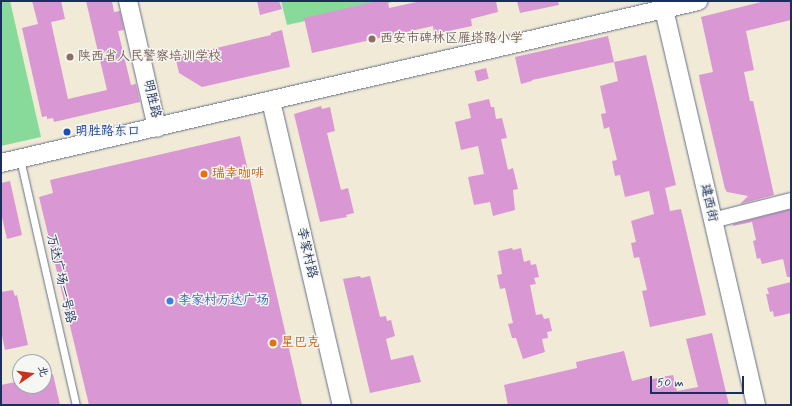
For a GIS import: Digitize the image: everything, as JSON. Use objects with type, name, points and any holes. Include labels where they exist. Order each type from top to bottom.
[{"type":"street","name":"明胜路","points":[[128,1],[157,128]]},
{"type":"street","points":[[1,163],[271,101],[663,5],[698,1]]},
{"type":"street","name":"建西街","points":[[663,5],[756,405]]},
{"type":"street","name":"李家村路","points":[[271,101],[342,405]]},
{"type":"street","points":[[712,220],[791,200]]},
{"type":"lane","name":"万达广场一号路","points":[[20,158],[76,405]]},
{"type":"green space","points":[[1,1],[10,1],[41,137],[1,146]]},
{"type":"green space","points":[[281,1],[396,1],[287,25]]},
{"type":"building","points":[[32,1],[61,1],[65,19],[51,22],[68,99],[107,90],[86,1],[112,1],[114,12],[120,11],[124,30],[118,31],[131,85],[136,84],[140,102],[54,122],[53,118],[47,119],[47,116],[42,117],[22,28],[38,24]]},
{"type":"building","points":[[257,1],[279,1],[282,9],[260,15]]},
{"type":"building","points":[[378,1],[388,1],[389,8],[421,1],[496,1],[498,12],[471,19],[472,26],[434,34],[433,26],[312,53],[304,18]]},
{"type":"building","points":[[517,1],[558,1],[559,5],[520,13]]},
{"type":"building","points":[[765,1],[791,1],[791,20],[746,31],[754,70],[744,72],[750,101],[753,101],[774,195],[740,204],[748,196],[727,192],[725,189],[700,82],[699,75],[713,72],[701,17]]},
{"type":"building","points":[[282,30],[290,67],[202,87],[179,73],[175,56],[195,51],[196,53],[271,35],[271,33]]},
{"type":"building","points":[[608,36],[614,62],[532,80],[521,84],[515,57]]},
{"type":"building","points":[[646,55],[676,185],[665,188],[670,211],[681,209],[706,315],[650,327],[642,291],[647,290],[639,257],[634,258],[631,243],[636,242],[631,221],[654,214],[649,191],[625,197],[620,175],[615,176],[612,161],[617,160],[609,127],[604,129],[601,114],[606,113],[600,86],[618,81],[614,62]]},
{"type":"building","points":[[486,68],[489,79],[477,82],[474,71]]},
{"type":"building","points":[[489,99],[491,107],[494,107],[496,119],[502,118],[507,138],[501,139],[508,170],[513,168],[518,189],[513,190],[515,210],[493,216],[490,202],[474,205],[468,177],[484,174],[478,146],[461,150],[455,122],[471,118],[468,104]]},
{"type":"building","points":[[321,106],[322,109],[330,107],[335,131],[327,133],[341,190],[348,188],[354,213],[346,215],[347,217],[320,222],[294,114]]},
{"type":"building","name":"李家村万达广场","points":[[240,136],[302,405],[89,405],[39,197],[53,193],[50,180]]},
{"type":"building","points":[[10,181],[22,235],[7,239],[1,213],[1,183]]},
{"type":"building","points":[[791,209],[791,277],[787,277],[783,259],[762,264],[760,258],[757,259],[753,241],[756,240],[752,222],[733,226],[733,224]]},
{"type":"building","points":[[512,248],[513,250],[521,248],[524,262],[530,260],[531,265],[536,264],[539,277],[534,278],[536,284],[530,285],[536,315],[542,314],[544,319],[549,318],[552,331],[547,332],[548,338],[542,339],[545,352],[523,359],[516,338],[512,338],[508,324],[513,323],[505,288],[500,289],[497,275],[502,274],[498,251]]},
{"type":"building","points":[[360,276],[361,278],[370,276],[380,317],[386,316],[387,321],[391,320],[395,336],[386,339],[391,360],[413,355],[421,382],[370,393],[343,279]]},
{"type":"building","points":[[791,282],[791,313],[774,317],[773,311],[770,312],[766,294],[769,294],[767,288]]},
{"type":"building","points":[[13,290],[15,296],[17,295],[28,345],[5,350],[1,331],[1,292]]},
{"type":"building","points":[[712,333],[729,405],[508,405],[504,385],[577,368],[576,362],[624,351],[632,381],[652,376],[652,379],[673,375],[677,391],[698,387],[686,339]]},
{"type":"building","points":[[52,374],[60,405],[1,405],[1,385],[12,383],[12,394],[52,394]]},
{"type":"place","name":"西安市碑林区雁塔路小学","points":[[372,39]]},
{"type":"place","name":"陕西省人民警察培训学校","points":[[70,57]]},
{"type":"place","name":"明胜路东口","points":[[67,132]]},
{"type":"place","name":"瑞幸咖啡","points":[[204,174]]},
{"type":"place","name":"李家村万达广场","points":[[170,301]]},
{"type":"place","name":"星巴克","points":[[273,343]]}]
